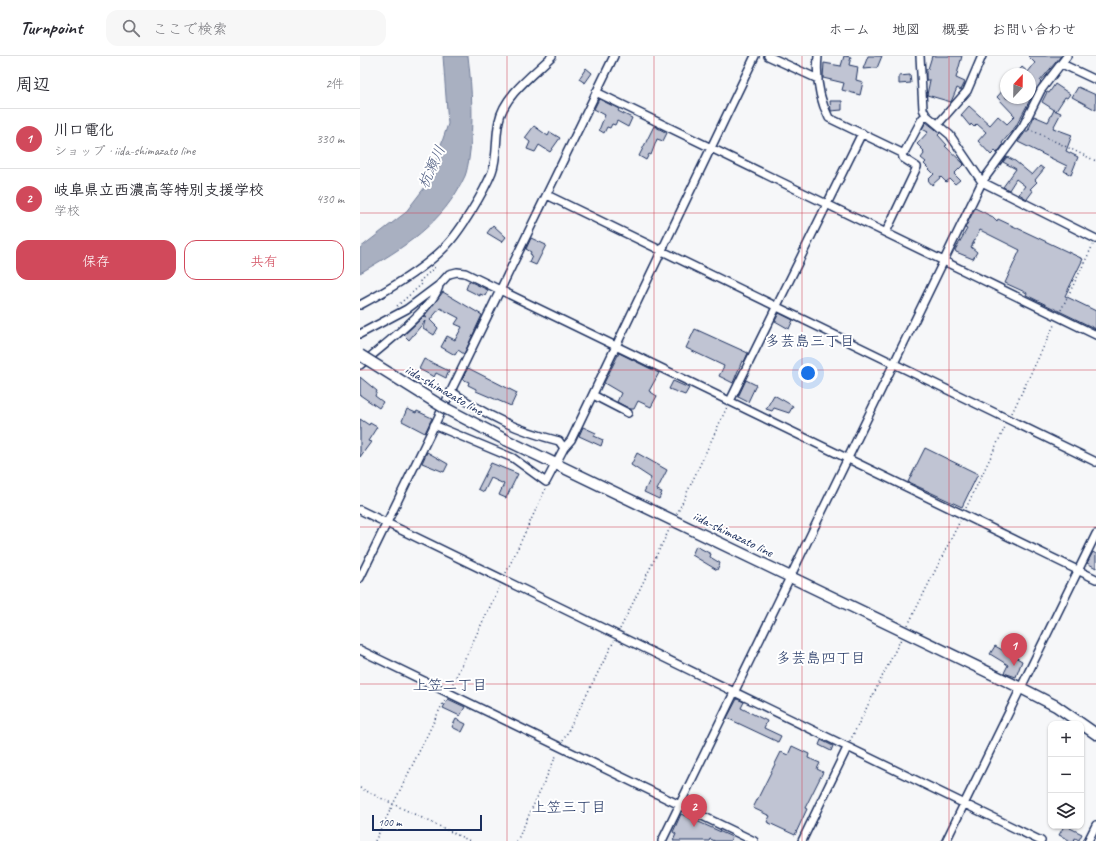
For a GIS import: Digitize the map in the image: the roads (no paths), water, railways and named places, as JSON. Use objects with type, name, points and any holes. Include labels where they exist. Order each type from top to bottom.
[{"type":"main road","name":"iida-shimazato line","points":[[360,355],[443,407],[506,440],[1021,688],[1056,706],[1096,734]]},
{"type":"street","points":[[360,305],[378,296],[447,246],[482,194],[492,171],[496,150],[498,122],[502,109],[516,92],[552,56]]},
{"type":"street","points":[[360,578],[614,56]]},
{"type":"street","points":[[434,425],[513,458],[546,482],[564,448],[571,440],[755,56]]},
{"type":"street","points":[[768,56],[814,79],[818,79]]},
{"type":"street","points":[[818,56],[818,79],[823,106],[829,118],[902,153],[903,158],[917,167],[886,232]]},
{"type":"street","points":[[920,56],[923,109],[926,116],[950,135],[982,182],[1096,239]]},
{"type":"street","points":[[662,841],[982,182],[1023,126],[1041,90],[1067,56]]},
{"type":"street","points":[[938,124],[967,91],[979,57]]},
{"type":"street","points":[[1062,64],[1096,80]]},
{"type":"street","points":[[596,92],[828,203],[1096,335]]},
{"type":"street","points":[[902,153],[905,151],[922,119],[926,116]]},
{"type":"street","points":[[730,401],[862,133]]},
{"type":"street","points":[[547,195],[1096,462]]},
{"type":"street","points":[[360,334],[407,309],[439,285],[449,274],[457,272],[465,274],[1096,579]]},
{"type":"street","points":[[360,366],[403,329],[422,310],[439,290],[439,285]]},
{"type":"street","points":[[451,391],[482,412],[515,428],[559,440],[564,448]]},
{"type":"street","points":[[592,395],[628,412]]},
{"type":"street","points":[[360,510],[1041,841]]},
{"type":"street","points":[[946,841],[1096,534]]},
{"type":"street","points":[[360,650],[754,841]]},
{"type":"street","points":[[802,841],[847,748]]},
{"type":"street","points":[[1088,841],[1096,825]]},
{"type":"water","points":[[443,56],[468,56],[472,120],[471,146],[465,176],[456,193],[433,221],[406,244],[360,273],[360,248],[405,213],[428,183],[448,124]]},
{"type":"place","name":"川口電化","points":[[1014,666]]},
{"type":"place","name":"岐阜県立西濃高等特別支援学校","points":[[694,827]]},
{"type":"district","name":"多芸島三丁目","points":[[810,341]]},
{"type":"district","name":"多芸島四丁目","points":[[821,658]]},
{"type":"district","name":"上笠二丁目","points":[[450,685]]},
{"type":"district","name":"上笠三丁目","points":[[569,807]]},
{"type":"water label","name":"杭瀬川","points":[[432,167]]}]
